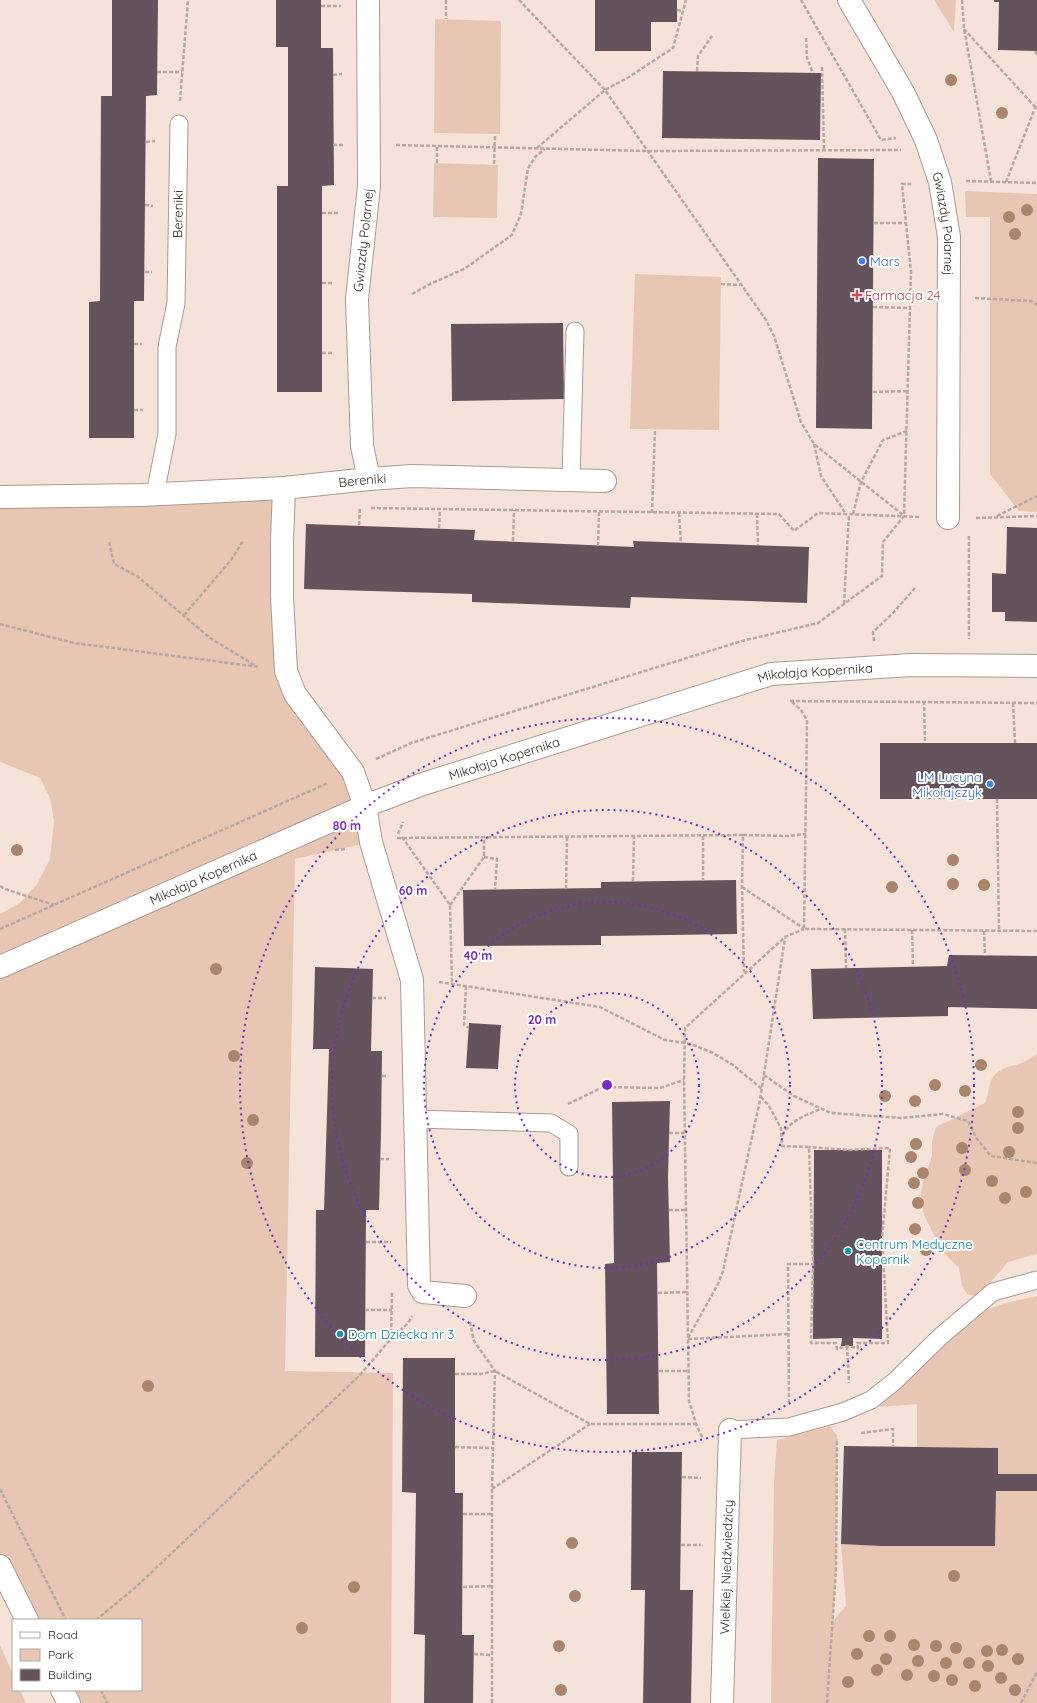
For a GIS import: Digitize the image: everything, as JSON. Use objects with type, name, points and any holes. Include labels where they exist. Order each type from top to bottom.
[{"type":"street","name":"Gwiazdy Polarnej","points":[[849,0],[904,92],[926,140],[940,182],[950,237],[948,518]]},
{"type":"street","name":"Gwiazdy Polarnej","points":[[358,3],[369,186],[357,299],[362,446],[369,479]]},
{"type":"street","name":"Bereniki","points":[[0,497],[155,494],[284,488],[369,479],[435,476],[605,481]]},
{"type":"street","points":[[284,488],[282,597],[286,671],[295,694],[353,772],[366,806],[371,842],[412,980],[419,1285],[423,1292],[465,1296]]},
{"type":"street","name":"Mikołaja Kopernika","points":[[0,967],[366,806],[423,784],[771,674],[911,665],[1037,666]]},
{"type":"street","name":"Wielkiej Niedźwiedzicy","points":[[722,1703],[730,1430]]},
{"type":"street","points":[[0,1566],[26,1619]]},
{"type":"street","points":[[63,1691],[69,1703]]},
{"type":"lane","name":"Bereniki","points":[[155,494],[167,434],[167,347],[176,303],[179,124]]},
{"type":"lane","points":[[571,479],[575,331]]},
{"type":"lane","points":[[415,1119],[551,1123],[569,1134],[569,1167]]},
{"type":"lane","points":[[730,1430],[777,1429],[789,1427],[843,1412],[871,1400],[895,1381],[940,1336],[993,1292],[1037,1280]]},
{"type":"path","points":[[179,124],[188,0]]},
{"type":"path","points":[[446,0],[446,19]]},
{"type":"path","points":[[519,0],[605,90],[766,320],[774,336],[801,422],[814,444],[821,476],[847,514],[844,604]]},
{"type":"path","points":[[537,148],[605,90],[629,77],[673,48],[686,0]]},
{"type":"path","points":[[802,0],[881,140],[902,138]]},
{"type":"path","points":[[962,0],[964,28],[991,181]]},
{"type":"path","points":[[321,6],[358,3]]},
{"type":"path","points":[[677,10],[683,11]]},
{"type":"path","points":[[964,28],[1036,108]]},
{"type":"path","points":[[697,71],[698,56],[712,36]]},
{"type":"path","points":[[806,38],[807,58],[813,73]]},
{"type":"path","points":[[1035,50],[1037,55]]},
{"type":"path","points":[[822,67],[824,150]]},
{"type":"path","points":[[157,72],[182,72]]},
{"type":"path","points":[[1006,182],[1037,103]]},
{"type":"path","points":[[494,164],[496,134]]},
{"type":"path","points":[[410,145],[647,151],[901,150]]},
{"type":"path","points":[[437,145],[437,163]]},
{"type":"path","points":[[412,294],[430,284],[464,269],[512,234],[521,214],[528,168],[536,156],[546,148]]},
{"type":"path","points":[[965,181],[1037,183]]},
{"type":"path","points":[[0,929],[353,772],[380,756],[411,743],[742,641],[818,623],[882,576],[883,542],[904,516],[911,272],[902,184]]},
{"type":"path","points":[[322,213],[346,213]]},
{"type":"path","points":[[874,223],[906,223]]},
{"type":"path","points":[[721,284],[741,285]]},
{"type":"path","points":[[1007,300],[1031,301],[1037,305]]},
{"type":"path","points":[[873,307],[911,308]]},
{"type":"path","points":[[873,392],[908,391]]},
{"type":"path","points":[[652,513],[654,430]]},
{"type":"path","points":[[853,514],[861,482],[882,440],[906,431]]},
{"type":"path","points":[[814,444],[904,516]]},
{"type":"path","points":[[995,517],[1037,496]]},
{"type":"path","points":[[354,508],[779,514],[794,531],[813,518]]},
{"type":"path","points":[[359,525],[360,508]]},
{"type":"path","points":[[439,528],[440,509]]},
{"type":"path","points":[[513,541],[514,510]]},
{"type":"path","points":[[598,546],[599,512]]},
{"type":"path","points":[[679,513],[681,543]]},
{"type":"path","points":[[757,514],[758,545]]},
{"type":"path","points":[[969,532],[969,666]]},
{"type":"path","points":[[184,615],[231,560],[244,541]]},
{"type":"path","points":[[109,542],[114,564],[137,576],[210,638],[258,667]]},
{"type":"path","points":[[876,667],[873,632],[893,613],[914,588]]},
{"type":"path","points":[[0,624],[74,643],[286,671]]},
{"type":"path","points":[[788,699],[801,710],[807,720],[804,929]]},
{"type":"path","points":[[792,702],[924,701],[1037,703]]},
{"type":"path","points":[[924,701],[925,743]]},
{"type":"path","points":[[1013,703],[1015,743]]},
{"type":"path","points":[[997,799],[999,930]]},
{"type":"path","points":[[397,838],[403,821]]},
{"type":"path","points":[[328,850],[341,850],[371,842],[402,837],[702,836],[806,834]]},
{"type":"path","points":[[743,835],[742,887],[744,973]]},
{"type":"path","points":[[566,889],[567,836]]},
{"type":"path","points":[[633,881],[634,836]]},
{"type":"path","points":[[702,836],[702,881]]},
{"type":"path","points":[[402,837],[450,905],[452,984],[600,1007],[665,1040],[696,1046],[713,1053],[733,1065],[762,1089]]},
{"type":"path","points":[[450,905],[484,857],[484,837]]},
{"type":"path","points":[[484,857],[496,859],[495,889]]},
{"type":"path","points":[[0,886],[5,889],[55,905]]},
{"type":"path","points":[[742,887],[804,929]]},
{"type":"path","points":[[702,1444],[702,1438],[689,1401],[684,1080],[685,1028],[785,937],[804,929],[1037,930]]},
{"type":"path","points":[[845,929],[846,968]]},
{"type":"path","points":[[912,930],[913,966]]},
{"type":"path","points":[[984,930],[985,956]]},
{"type":"path","points":[[688,1339],[718,1284],[723,1271],[762,1089],[785,937]]},
{"type":"path","points":[[466,986],[464,1025],[468,1028]]},
{"type":"path","points":[[372,998],[392,999]]},
{"type":"path","points":[[764,1075],[794,1096],[831,1113],[901,1118],[943,1114],[968,1121],[977,1139],[991,1156],[1037,1162]]},
{"type":"path","points":[[531,1122],[603,1087],[660,1088],[684,1080]]},
{"type":"path","points":[[760,1097],[769,1106],[781,1128],[782,1146],[809,1147],[850,1150],[890,1148],[882,1238],[888,1343],[857,1343],[858,1348],[847,1346],[837,1349],[836,1343],[811,1343],[813,1264],[809,1147]]},
{"type":"path","points":[[781,1136],[786,1128],[802,1116],[822,1109]]},
{"type":"path","points":[[669,1133],[685,1133]]},
{"type":"path","points":[[380,1159],[392,1159]]},
{"type":"path","points":[[669,1210],[686,1210]]},
{"type":"path","points":[[366,1242],[392,1242]]},
{"type":"path","points":[[789,1427],[788,1264],[813,1264]]},
{"type":"path","points":[[97,1619],[136,1587],[360,1375],[388,1342],[408,1323],[423,1292]]},
{"type":"path","points":[[658,1293],[687,1292]]},
{"type":"path","points":[[465,1296],[474,1341],[495,1372],[590,1424],[696,1424]]},
{"type":"path","points":[[365,1310],[392,1310]]},
{"type":"path","points":[[688,1339],[788,1334]]},
{"type":"path","points":[[847,1346],[849,1367]]},
{"type":"path","points":[[659,1371],[688,1371]]},
{"type":"path","points":[[455,1374],[480,1374],[495,1372]]},
{"type":"path","points":[[492,1703],[492,1490],[495,1372]]},
{"type":"path","points":[[492,1490],[590,1424]]},
{"type":"path","points":[[854,1434],[893,1428],[893,1446]]},
{"type":"path","points":[[828,1703],[836,1570],[837,1436]]},
{"type":"path","points":[[455,1447],[493,1448]]},
{"type":"path","points":[[702,1471],[702,1485]]},
{"type":"path","points":[[682,1478],[702,1478]]},
{"type":"path","points":[[0,1489],[65,1619]]},
{"type":"path","points":[[463,1514],[492,1514]]},
{"type":"path","points":[[702,1538],[702,1553]]},
{"type":"path","points":[[681,1545],[702,1545]]},
{"type":"path","points":[[463,1587],[492,1586]]},
{"type":"path","points":[[474,1654],[492,1655]]},
{"type":"path","points":[[1021,1703],[1037,1672]]},
{"type":"path","points":[[101,1691],[107,1703]]},
{"type":"green space","points":[[934,0],[956,0],[954,32]]},
{"type":"green space","points":[[435,19],[501,21],[500,134],[434,133]]},
{"type":"green space","points":[[434,163],[498,165],[497,218],[433,217]]},
{"type":"green space","points":[[965,191],[1037,194],[1037,512],[1019,511],[990,474],[990,217],[966,217]]},
{"type":"green space","points":[[635,274],[721,277],[719,430],[630,429]]},
{"type":"green space","points":[[284,488],[286,671],[353,772],[371,842],[295,859],[285,1371],[393,1373],[391,1703],[69,1703],[63,1691],[142,1691],[142,1619],[26,1619],[0,1566],[0,914],[20,903],[37,884],[50,859],[54,821],[50,798],[40,778],[0,762],[0,497]]},
{"type":"green space","points":[[1037,1054],[1037,1254],[1008,1262],[984,1290],[974,1296],[967,1294],[962,1286],[959,1268],[942,1251],[924,1215],[921,1193],[923,1182],[932,1156],[932,1141],[936,1127],[985,1103],[991,1080],[996,1073],[1004,1068],[1024,1062]]},
{"type":"green space","points":[[1037,1296],[1037,1474],[998,1474],[997,1448],[917,1447],[917,1404],[878,1407],[962,1318],[1006,1303]]},
{"type":"green space","points":[[830,1426],[837,1436],[836,1570],[833,1621],[846,1606],[841,1544],[880,1546],[995,1546],[996,1491],[1037,1491],[1037,1703],[771,1703],[774,1481],[777,1440]]},
{"type":"green space","points":[[0,1645],[12,1672],[12,1691],[20,1691],[26,1703],[0,1703]]},
{"type":"building","points":[[112,0],[158,0],[157,95],[146,96],[144,301],[134,301],[134,438],[89,438],[89,302],[100,301],[101,96],[112,96]]},
{"type":"building","points":[[276,0],[321,0],[321,48],[333,48],[334,185],[322,186],[322,392],[277,392],[277,186],[288,186],[288,47],[276,47]]},
{"type":"building","points":[[595,0],[677,0],[677,22],[651,22],[651,51],[595,51]]},
{"type":"building","points":[[994,0],[1037,0],[1037,51],[998,50],[999,2],[994,2]]},
{"type":"building","points":[[663,71],[821,73],[820,140],[662,138]]},
{"type":"building","points":[[818,158],[874,159],[872,429],[816,428]]},
{"type":"building","points":[[563,323],[564,399],[452,401],[451,324]]},
{"type":"building","points":[[306,524],[475,530],[474,540],[634,547],[633,541],[809,547],[807,603],[631,597],[630,608],[472,602],[472,594],[304,589]]},
{"type":"building","points":[[1007,527],[1037,528],[1037,622],[1005,621],[1005,612],[992,612],[992,573],[1006,574]]},
{"type":"building","points":[[880,743],[1037,743],[1037,799],[880,799]]},
{"type":"building","points":[[736,880],[737,934],[601,936],[601,945],[464,946],[463,890],[601,888],[601,882]]},
{"type":"building","points":[[949,955],[1037,956],[1037,1009],[948,1007],[948,1016],[813,1019],[811,969],[947,966]]},
{"type":"building","points":[[315,967],[373,969],[371,1051],[382,1051],[381,1131],[379,1210],[366,1210],[365,1357],[315,1357],[316,1210],[324,1210],[329,1049],[313,1049]]},
{"type":"building","points":[[469,1023],[501,1025],[498,1069],[466,1068]]},
{"type":"building","points":[[670,1101],[668,1178],[670,1262],[657,1263],[659,1414],[607,1414],[605,1264],[614,1263],[612,1102]]},
{"type":"building","name":"Centrum Medyczne Kopernik","points":[[814,1150],[882,1150],[882,1339],[853,1338],[853,1346],[841,1346],[842,1338],[813,1339]]},
{"type":"building","points":[[403,1358],[455,1358],[455,1493],[463,1493],[462,1635],[474,1635],[473,1703],[424,1703],[425,1635],[414,1634],[416,1493],[402,1492]]},
{"type":"building","points":[[844,1446],[998,1448],[998,1474],[1037,1474],[1037,1491],[996,1491],[995,1546],[880,1546],[841,1544]]},
{"type":"building","points":[[632,1452],[682,1452],[680,1590],[693,1590],[691,1703],[643,1703],[645,1590],[631,1590]]},
{"type":"place","name":"Mars","points":[[862,261]]},
{"type":"place","name":"Farmacja 24","points":[[857,295]]},
{"type":"place","name":"LM Lucyna Mikołajczyk","points":[[990,784]]},
{"type":"place","name":"Centrum Medyczne Kopernik","points":[[848,1251]]},
{"type":"place","name":"Dom Dziecka nr 3","points":[[340,1334]]}]
